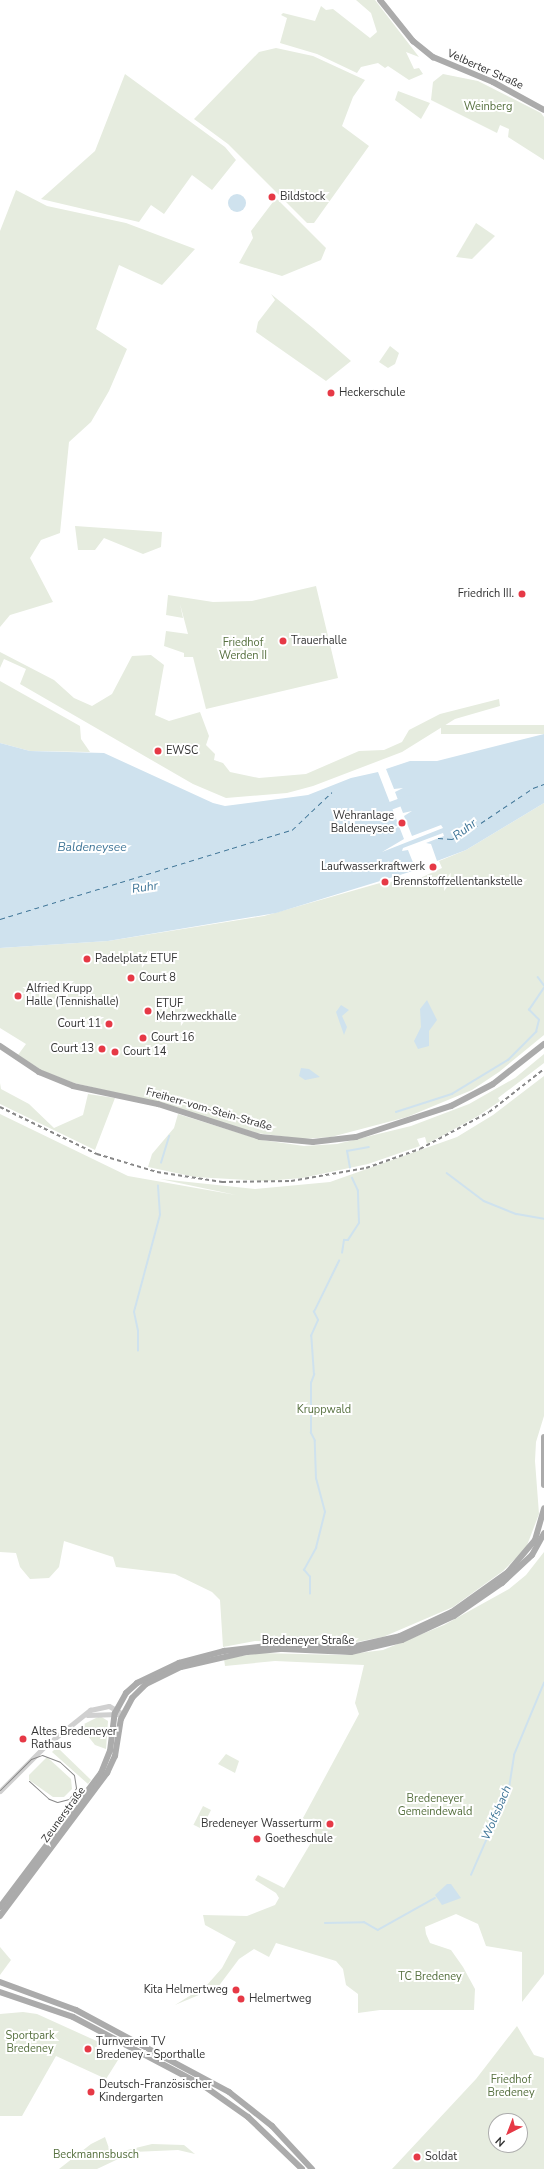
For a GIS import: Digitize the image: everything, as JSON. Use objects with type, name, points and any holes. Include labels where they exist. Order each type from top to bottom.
[{"type":"main road","name":"Velberter Straße","points":[[380,0],[413,41],[433,57],[493,82],[544,110]]},
{"type":"main road","name":"Freiherr-vom-Stein-Straße","points":[[0,1046],[39,1072],[73,1086],[158,1104],[260,1136],[313,1142],[356,1137],[451,1106],[493,1084],[544,1044]]},
{"type":"main road","points":[[544,1437],[544,1485]]},
{"type":"main road","name":"Bredeneyer Straße","points":[[116,1711],[130,1688],[144,1677],[197,1657],[266,1645],[334,1647],[370,1644],[400,1636],[435,1620],[485,1590],[520,1561],[540,1529],[544,1508]]},
{"type":"main road","name":"Bredeneyer Straße","points":[[123,1714],[132,1698],[146,1684],[198,1662],[267,1649],[332,1652],[369,1650],[435,1626],[476,1602],[514,1573],[532,1555],[544,1533]]},
{"type":"main road","name":"Zeunerstraße","points":[[0,1907],[101,1773],[110,1751],[116,1711]]},
{"type":"main road","name":"Zeunerstraße","points":[[0,1916],[107,1773],[115,1756],[123,1714]]},
{"type":"main road","points":[[0,1982],[76,2010],[229,2092],[272,2126],[312,2169]]},
{"type":"main road","points":[[0,1992],[73,2017],[204,2086],[254,2121],[302,2169]]},
{"type":"street","points":[[0,1791],[45,1746],[81,1717],[98,1712],[116,1711],[123,1714]]},
{"type":"green space","points":[[356,0],[375,0],[419,57],[406,52],[414,69],[419,68],[423,74],[409,80],[388,66],[385,68],[378,63],[361,67],[357,73],[317,54],[280,43],[287,18],[281,15],[283,13],[315,21],[321,6],[326,10],[333,9],[370,38],[377,32],[371,13]]},
{"type":"green space","points":[[276,48],[313,56],[365,80],[353,97],[342,126],[369,146],[314,223],[307,223],[228,144],[194,119],[259,52]]},
{"type":"green space","points":[[125,74],[225,147],[236,160],[212,190],[192,175],[164,214],[151,205],[139,222],[41,199],[95,151]]},
{"type":"green space","name":"Weinberg","points":[[443,74],[478,81],[541,113],[544,117],[544,160],[508,137],[509,129],[500,125],[497,133],[431,100],[433,82]]},
{"type":"green space","points":[[398,91],[430,103],[421,119],[395,100]]},
{"type":"green space","points":[[16,190],[47,206],[126,223],[195,249],[162,285],[119,265],[96,329],[127,349],[109,391],[91,422],[69,442],[60,533],[41,540],[30,558],[53,602],[10,615],[0,627],[0,231]]},
{"type":"green space","points":[[276,198],[326,248],[321,260],[282,276],[239,263],[253,238],[251,231]]},
{"type":"green space","points":[[476,223],[495,236],[472,259],[456,257]]},
{"type":"green space","points":[[271,294],[351,361],[326,381],[256,332],[258,322],[275,300]]},
{"type":"green space","points":[[390,346],[399,353],[395,364],[388,368],[379,362]]},
{"type":"green space","points":[[75,526],[162,532],[161,547],[143,554],[104,538],[95,550],[78,550]]},
{"type":"green space","name":"Friedhof Werden II","points":[[316,586],[338,678],[206,709],[193,657],[184,657],[184,653],[164,646],[166,631],[188,634],[180,604],[183,618],[166,615],[168,595],[213,602],[252,601]]},
{"type":"green space","points":[[0,652],[54,680],[74,698],[92,706],[112,694],[132,656],[151,655],[164,665],[155,715],[169,721],[200,712],[209,736],[206,745],[215,754],[214,760],[223,763],[230,772],[259,778],[306,774],[359,751],[384,750],[402,742],[409,730],[440,714],[499,699],[500,706],[455,719],[402,752],[313,786],[287,793],[226,798],[193,784],[20,684],[26,669],[4,659],[0,668]]},
{"type":"green space","points":[[0,681],[80,726],[81,739],[90,752],[30,751],[0,743]]},
{"type":"green space","points":[[441,725],[544,725],[544,734],[441,734]]},
{"type":"green space","points":[[544,803],[544,1035],[499,1072],[472,1090],[407,1117],[331,1137],[303,1139],[257,1133],[160,1103],[74,1083],[43,1071],[18,1055],[26,1044],[0,1028],[0,948],[108,941],[264,916],[380,883],[418,879],[442,868],[439,861],[466,850]]},
{"type":"green space","points":[[544,1054],[544,1063],[498,1098],[500,1101],[478,1116],[427,1144],[425,1137],[417,1139],[420,1146],[368,1164],[302,1178],[265,1181],[195,1177],[148,1167],[152,1154],[174,1128],[178,1114],[262,1140],[304,1146],[337,1144],[411,1126],[469,1104],[515,1078]]},
{"type":"green space","name":"Kruppwald","points":[[544,1076],[544,1416],[536,1442],[535,1461],[539,1514],[526,1548],[503,1571],[453,1607],[383,1637],[351,1643],[255,1641],[223,1647],[220,1600],[212,1592],[175,1574],[116,1567],[113,1557],[64,1541],[59,1567],[49,1578],[30,1579],[20,1567],[16,1553],[0,1552],[0,1114],[128,1176],[236,1195],[160,1179],[255,1189],[330,1182],[457,1137],[493,1115]]},
{"type":"green space","points":[[0,1083],[1,1089],[29,1104],[54,1128],[83,1115],[88,1094],[115,1098],[95,1150],[0,1104]]},
{"type":"green space","name":"Bredeneyer Gemeindewald","points":[[544,1552],[544,1974],[522,2002],[522,1952],[486,1946],[478,1924],[456,1914],[425,1927],[426,1934],[430,1943],[451,1950],[463,1967],[475,1989],[474,2010],[380,2010],[358,2013],[358,1994],[346,1985],[343,1969],[336,1961],[276,1943],[269,1957],[254,1949],[239,1959],[218,1987],[175,2005],[207,1985],[222,1968],[236,1942],[205,1925],[203,1915],[247,1916],[275,1905],[279,1898],[276,1893],[255,1880],[258,1875],[284,1888],[312,1841],[315,1829],[303,1818],[359,1714],[355,1703],[364,1665],[275,1661],[225,1666],[224,1659],[259,1653],[343,1655],[383,1650],[444,1625],[509,1589],[526,1575]]},
{"type":"green space","points":[[100,1716],[108,1721],[106,1749],[95,1745],[80,1726]]},
{"type":"green space","points":[[57,1747],[91,1780],[88,1784],[52,1752]]},
{"type":"green space","points":[[226,1754],[239,1761],[235,1773],[218,1764]]},
{"type":"green space","points":[[47,1757],[71,1779],[72,1789],[64,1797],[53,1797],[29,1780],[29,1775]]},
{"type":"green space","points":[[203,1806],[211,1810],[201,1829],[193,1825]]},
{"type":"green space","points":[[0,1947],[11,1960],[0,1975]]},
{"type":"green space","name":"Sportpark Bredeney","points":[[23,2012],[37,2014],[101,2043],[98,2049],[118,2060],[106,2079],[56,2056],[22,2116],[0,2116],[0,2014]]},
{"type":"green space","name":"Friedhof Bredeney","points":[[517,2026],[534,2055],[544,2058],[544,2169],[392,2169],[476,2079]]},
{"type":"green space","name":"Beckmannsbusch","points":[[105,2137],[111,2154],[152,2144],[184,2145],[195,2154],[178,2150],[133,2152],[97,2169],[59,2169],[91,2144]]},
{"type":"water","points":[[237,194],[243,197],[246,203],[243,209],[237,212],[231,209],[228,203],[231,197]]},
{"type":"water","name":"Baldeneysee","points":[[544,734],[544,803],[466,850],[437,861],[431,844],[426,843],[444,836],[443,833],[403,848],[402,851],[408,850],[416,870],[276,913],[108,941],[0,948],[0,743],[30,751],[104,753],[213,803],[225,806],[308,795],[351,778],[378,772],[404,839],[382,852],[443,828],[441,825],[412,836],[404,816],[412,811],[403,813],[395,792],[403,788],[394,789],[386,769],[410,761],[437,761]]},
{"type":"water","points":[[427,1000],[437,1020],[429,1031],[429,1046],[418,1049],[414,1041],[421,1027],[420,1009]]},
{"type":"water","points":[[341,1005],[349,1010],[342,1016],[347,1027],[344,1035],[336,1012]]},
{"type":"water","points":[[301,1068],[309,1069],[320,1077],[305,1080],[299,1076]]},
{"type":"water","points":[[447,1884],[451,1884],[461,1898],[442,1905],[435,1895]]},
{"type":"waterway","points":[[382,809],[409,799]]},
{"type":"waterway","points":[[538,977],[544,985]]},
{"type":"waterway","points":[[396,1112],[452,1094],[508,1060],[536,1032],[539,1020],[529,1010],[544,988]]},
{"type":"waterway","points":[[161,1163],[169,1136]]},
{"type":"waterway","points":[[350,1168],[347,1151],[369,1147]]},
{"type":"waterway","points":[[447,1173],[484,1201],[517,1214],[544,1219]]},
{"type":"waterway","points":[[342,1253],[344,1240],[348,1240],[359,1223],[358,1191],[352,1178]]},
{"type":"waterway","points":[[138,1351],[138,1331],[134,1312],[160,1215],[158,1186]]},
{"type":"waterway","points":[[310,1594],[310,1577],[304,1570],[316,1548],[325,1512],[316,1479],[315,1441],[311,1433],[311,1383],[314,1375],[311,1336],[318,1320],[314,1312],[339,1261]]},
{"type":"waterway","name":"Wolfsbach","points":[[471,1875],[509,1788],[514,1755],[544,1683]]},
{"type":"waterway","name":"Wolfsbach","points":[[325,1923],[364,1922],[378,1930],[435,1898]]},
{"type":"ferry route","points":[[438,838],[452,839],[466,833],[533,788],[544,784]]},
{"type":"ferry route","points":[[0,919],[292,830],[332,792]]},
{"type":"tram line","points":[[0,1790],[31,1759],[42,1755],[60,1762],[74,1775],[76,1788],[69,1799],[57,1802],[49,1799],[29,1781]]},
{"type":"railway","points":[[0,1107],[97,1154],[157,1172],[222,1182],[291,1181],[366,1168],[420,1149],[489,1112],[544,1069]]},
{"type":"place","name":"Bildstock","points":[[272,197]]},
{"type":"place","name":"Heckerschule","points":[[331,393]]},
{"type":"place","name":"Friedrich III.","points":[[522,594]]},
{"type":"place","name":"Trauerhalle","points":[[283,641]]},
{"type":"place","name":"EWSC","points":[[158,751]]},
{"type":"place","name":"Wehranlage Baldeneysee","points":[[402,823]]},
{"type":"place","name":"Laufwasserkraftwerk","points":[[433,867]]},
{"type":"place","name":"Brennstoffzellentankstelle","points":[[385,882]]},
{"type":"place","name":"Padelplatz ETUF","points":[[87,959]]},
{"type":"place","name":"Court 8","points":[[131,978]]},
{"type":"place","name":"Alfried Krupp Halle (Tennishalle)","points":[[18,996]]},
{"type":"place","name":"ETUF Mehrzweckhalle","points":[[148,1011]]},
{"type":"place","name":"Court 11","points":[[109,1024]]},
{"type":"place","name":"Court 16","points":[[143,1038]]},
{"type":"place","name":"Court 13","points":[[102,1049]]},
{"type":"place","name":"Court 14","points":[[115,1052]]},
{"type":"place","name":"Altes Bredeneyer Rathaus","points":[[23,1739]]},
{"type":"place","name":"Bredeneyer Wasserturm","points":[[330,1824]]},
{"type":"place","name":"Goetheschule","points":[[257,1839]]},
{"type":"place","name":"Kita Helmertweg","points":[[236,1990]]},
{"type":"place","name":"Helmertweg","points":[[241,1999]]},
{"type":"place","name":"Turnverein TV Bredeney - Sporthalle","points":[[88,2049]]},
{"type":"place","name":"Deutsch-Französischer Kindergarten","points":[[91,2092]]},
{"type":"place","name":"Soldat","points":[[417,2157]]},
{"type":"water label","name":"Ruhr","points":[[465,830]]},
{"type":"water label","name":"Ruhr","points":[[145,888]]},
{"type":"park label","name":"TC Bredeney","points":[[430,1977]]}]
